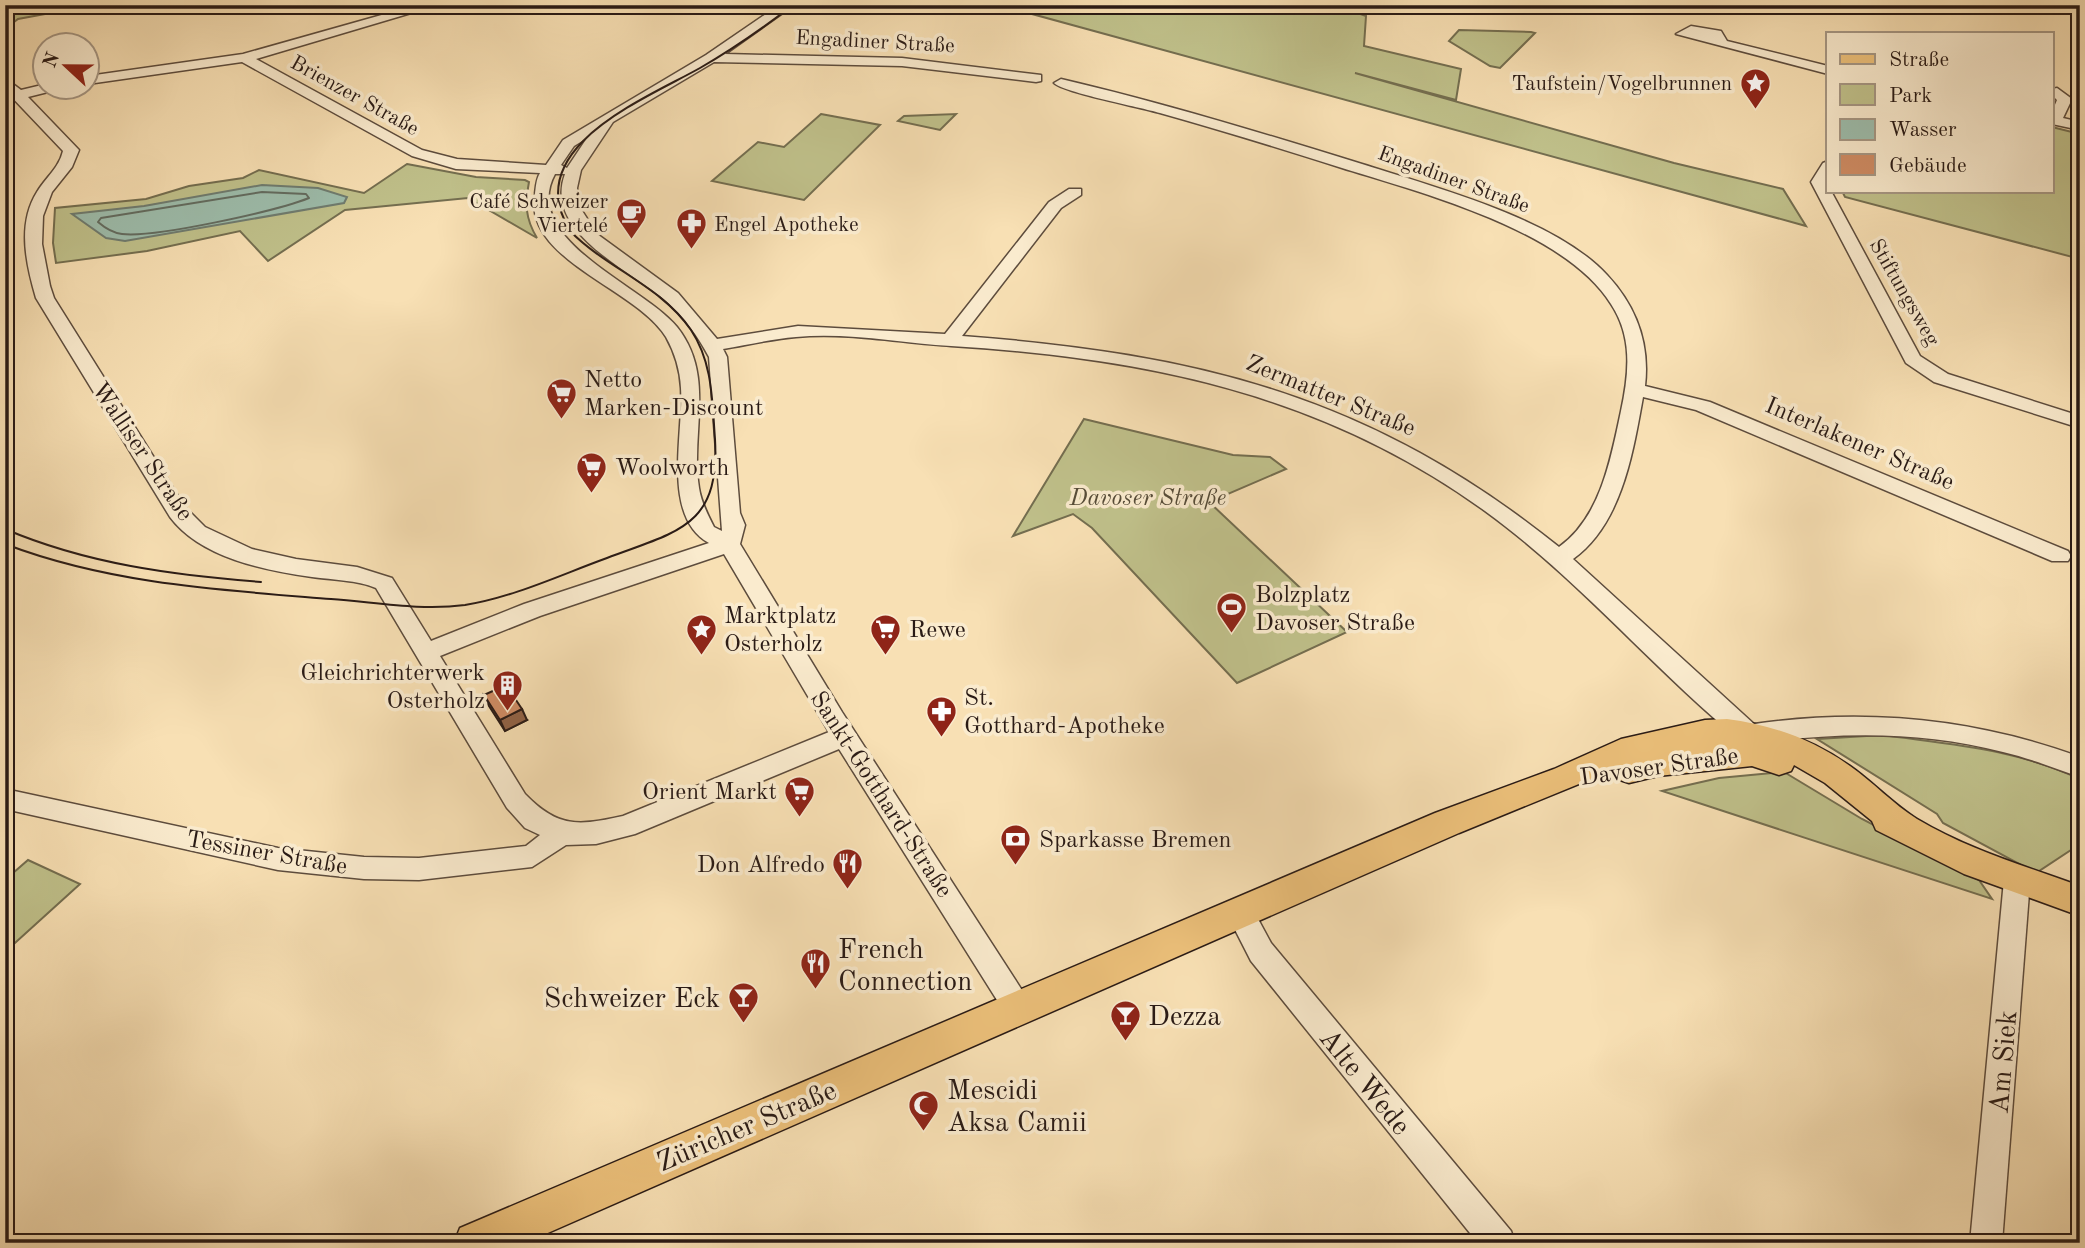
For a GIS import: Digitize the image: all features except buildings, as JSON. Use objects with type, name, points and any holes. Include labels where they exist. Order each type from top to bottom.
[{"type":"main road","name":"Davoser Straße","points":[[1017,1007],[1241,914],[1447,822],[1566,778],[1658,763],[1751,743]]},
{"type":"main road","points":[[1751,743],[1781,763],[1904,828],[2017,880],[2080,901]]},
{"type":"main road","name":"Züricher Straße","points":[[475,1243],[1017,1007]]},
{"type":"street","points":[[102,78],[244,58],[432,5]]},
{"type":"street","name":"Sankt-Gotthard-Straße","points":[[788,5],[711,58],[568,143],[548,170],[540,188],[542,211],[554,236],[577,261],[644,303],[659,316],[684,356],[693,394],[689,473],[694,505],[706,532],[729,544],[842,737],[1017,1007]]},
{"type":"street","points":[[1721,42],[1754,54],[1826,70]]},
{"type":"street","name":"Brienzer Straße","points":[[244,58],[416,153],[456,164],[574,169]]},
{"type":"street","name":"Engadiner Straße","points":[[711,58],[902,62],[1036,78]]},
{"type":"street","name":"Engadiner Straße","points":[[1061,83],[1266,139],[1443,195],[1535,233],[1578,259],[1619,302],[1640,359],[1621,454],[1602,508],[1581,541],[1559,558]]},
{"type":"street","points":[[12,89],[32,88]]},
{"type":"street","name":"Walliser Straße","points":[[12,89],[71,150],[69,161],[43,194],[36,212],[34,263],[46,298],[170,501],[188,524],[238,552],[311,569],[362,573],[384,583],[516,801],[534,820],[561,834]]},
{"type":"street","points":[[2054,118],[2065,99],[2057,92]]},
{"type":"street","name":"Sankt-Gotthard-Straße","points":[[616,115],[595,138],[574,169],[569,186],[569,200],[576,218],[588,234],[671,296],[697,322],[718,357],[730,513],[734,525],[729,544]]},
{"type":"street","points":[[2054,120],[2080,126]]},
{"type":"street","name":"Stiftungsweg","points":[[1826,170],[1819,182],[1913,359],[1941,378],[2080,422]]},
{"type":"street","points":[[949,341],[1055,205],[1075,192]]},
{"type":"street","name":"Zermatter Straße","points":[[712,345],[798,331],[949,341],[1133,359],[1224,380],[1337,420],[1389,442],[1439,470],[1492,505],[1559,558],[1622,614],[1751,743]]},
{"type":"street","name":"Interlakener Straße","points":[[1635,389],[1703,405],[2060,556]]},
{"type":"street","points":[[689,473],[705,477],[728,471]]},
{"type":"street","points":[[426,652],[532,610],[729,544]]},
{"type":"street","points":[[1751,743],[1800,725],[1860,724],[1956,733],[2038,751],[2080,767]]},
{"type":"street","points":[[561,834],[596,833],[626,826],[842,737]]},
{"type":"street","name":"Tessiner Straße","points":[[5,799],[278,859],[363,868],[419,869],[532,856],[561,834]]},
{"type":"street","name":"Am Siek","points":[[1986,1243],[2017,880]]},
{"type":"street","name":"Alte Wede","points":[[1241,914],[1261,952],[1499,1243]]},
{"type":"green space","points":[[5,5],[94,5],[18,19],[5,29]]},
{"type":"green space","points":[[999,5],[1336,5],[1366,16],[1364,46],[1461,69],[1456,100],[1355,73],[1674,163],[1783,189],[1806,226]]},
{"type":"green space","points":[[1459,30],[1535,33],[1500,68],[1490,66],[1449,41]]},
{"type":"green space","points":[[821,114],[880,125],[804,200],[712,181],[758,142],[784,147]]},
{"type":"green space","points":[[956,114],[940,130],[898,121],[904,116]]},
{"type":"green space","points":[[2054,128],[2080,134],[2080,259],[1845,197],[1842,192],[2054,192]]},
{"type":"green space","points":[[407,164],[476,177],[529,182],[527,211],[537,238],[468,198],[345,210],[268,261],[240,231],[147,251],[56,263],[53,243],[55,208],[146,199],[189,186],[243,178],[259,170],[364,193]]},
{"type":"green space","name":"Davoser Straße","points":[[1084,419],[1233,455],[1270,457],[1286,469],[1209,502],[1347,632],[1237,683],[1092,528],[1073,514],[1013,536]]},
{"type":"green space","points":[[1883,735],[2007,754],[2080,779],[2080,844],[2036,873],[1943,823],[1937,814],[1817,739]]},
{"type":"green space","points":[[1784,772],[1862,819],[1979,880],[1992,899],[1662,791],[1719,778]]},
{"type":"green space","points":[[28,860],[80,884],[5,952],[5,880]]},
{"type":"water","points":[[262,185],[318,188],[347,197],[344,203],[125,241],[106,238],[72,214],[144,206]]},
{"type":"tram line","points":[[5,544],[85,568],[166,583],[398,605],[448,607],[501,597],[674,532],[702,508],[710,491],[715,468],[712,397],[704,356],[691,330],[665,301],[601,257],[571,232],[559,202],[561,176],[574,152],[595,131],[649,95],[724,53],[793,5]]},
{"type":"tram line","points":[[5,529],[67,551],[131,566],[195,576],[261,582]]},
{"type":"place","name":"Taufstein/Vogelbrunnen","points":[[1755,110]]},
{"type":"place","name":"Café Schweizer Viertelé","points":[[631,240]]},
{"type":"place","name":"Engel Apotheke","points":[[691,251]]},
{"type":"place","name":"Netto Marken-Discount","points":[[561,420]]},
{"type":"place","name":"Woolworth","points":[[592,494]]},
{"type":"place","name":"Bolzplatz Davoser Straße","points":[[1232,635]]},
{"type":"place","name":"Marktplatz Osterholz","points":[[701,656]]},
{"type":"place","name":"Rewe","points":[[886,656]]},
{"type":"place","name":"Gleichrichterwerk Osterholz","points":[[508,713]]},
{"type":"place","name":"St. Gotthard-Apotheke","points":[[941,738]]},
{"type":"place","name":"Orient Markt","points":[[800,818]]},
{"type":"place","name":"Sparkasse Bremen","points":[[1016,866]]},
{"type":"place","name":"Don Alfredo","points":[[848,891]]},
{"type":"place","name":"French Connection","points":[[815,991]]},
{"type":"place","name":"Schweizer Eck","points":[[743,1024]]},
{"type":"place","name":"Dezza","points":[[1125,1042]]},
{"type":"place","name":"Mescidi Aksa Camii","points":[[924,1132]]}]
